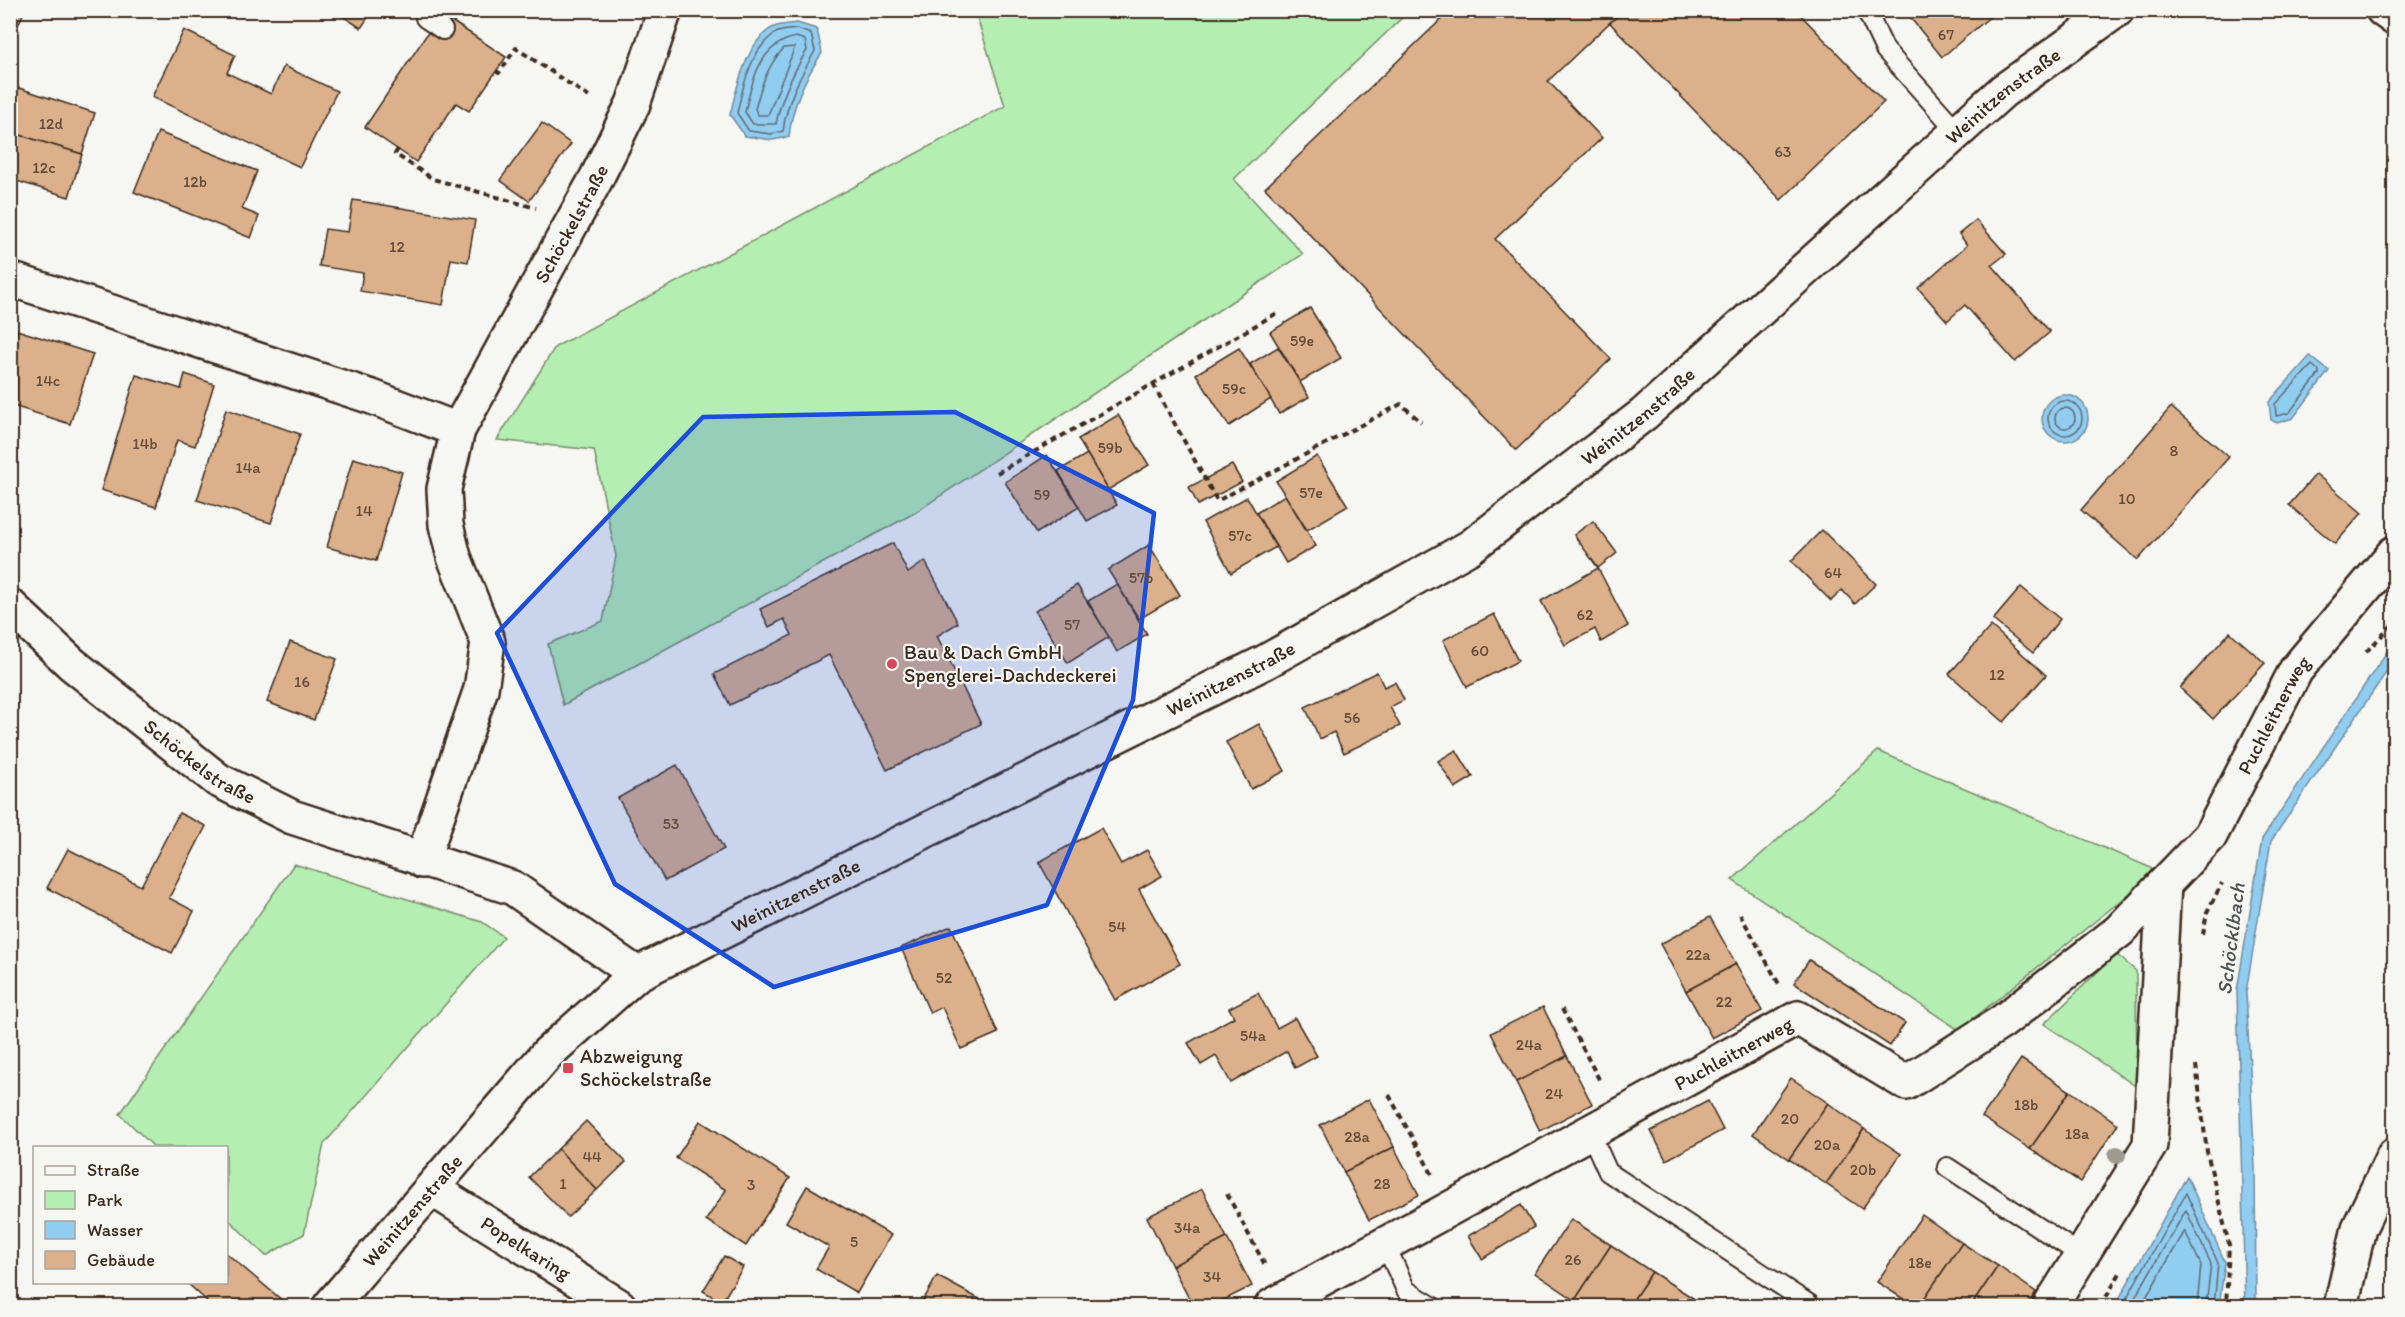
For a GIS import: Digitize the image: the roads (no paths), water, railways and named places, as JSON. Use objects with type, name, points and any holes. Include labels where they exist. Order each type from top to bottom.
[{"type":"street","name":"Schöckelstraße","points":[[422,861],[481,689],[488,642],[454,557],[446,525],[444,489],[458,430],[626,120],[665,10]]},
{"type":"street","name":"Weinitzenstraße","points":[[330,1306],[548,1053],[637,974],[1265,662],[1470,547],[1644,414],[2003,91],[2117,10]]},
{"type":"street","points":[[2383,10],[2394,18]]},
{"type":"street","points":[[10,279],[372,397],[458,430]]},
{"type":"street","name":"Puchleitnerweg","points":[[1278,1304],[1798,1018],[1906,1083],[2002,1022],[2120,931],[2210,836],[2296,670],[2394,553]]},
{"type":"street","name":"Schöckelstraße","points":[[10,606],[72,664],[218,780],[292,817],[422,861],[513,888],[637,974]]},
{"type":"street","points":[[2050,1306],[2150,1145],[2164,884]]},
{"type":"street","points":[[2341,1306],[2359,1228],[2394,1155]]},
{"type":"street","name":"Popelkaring","points":[[432,1189],[619,1306]]},
{"type":"lane","points":[[429,10],[425,18],[443,30]]},
{"type":"lane","points":[[1870,10],[1869,16],[1885,50],[1957,131]]},
{"type":"lane","points":[[1590,1132],[1608,1172],[1809,1304]]},
{"type":"lane","points":[[1947,1167],[2081,1256]]},
{"type":"lane","points":[[1385,1244],[1406,1290],[1432,1306]]},
{"type":"water","points":[[797,23],[817,29],[822,53],[800,93],[789,137],[772,140],[745,136],[730,115],[744,66],[757,42],[765,33],[774,27]]},
{"type":"water","points":[[2310,356],[2329,371],[2293,418],[2277,423],[2271,420],[2269,402]]},
{"type":"water","points":[[2070,395],[2082,401],[2087,409],[2087,427],[2082,435],[2074,440],[2060,441],[2052,438],[2045,431],[2042,413],[2045,405],[2052,398]]},
{"type":"water","name":"Schöcklbach","points":[[2394,641],[2394,661],[2271,841],[2246,992],[2255,1168],[2256,1306],[2245,1306],[2237,991],[2262,839]]},
{"type":"water","points":[[2187,1176],[2225,1262],[2219,1306],[2115,1306]]},
{"type":"place","name":"Bau & Dach GmbH Spenglerei-Dachdeckerei","points":[[892,664]]},
{"type":"place","name":"Abzweigung Schöckelstraße","points":[[568,1068]]}]
